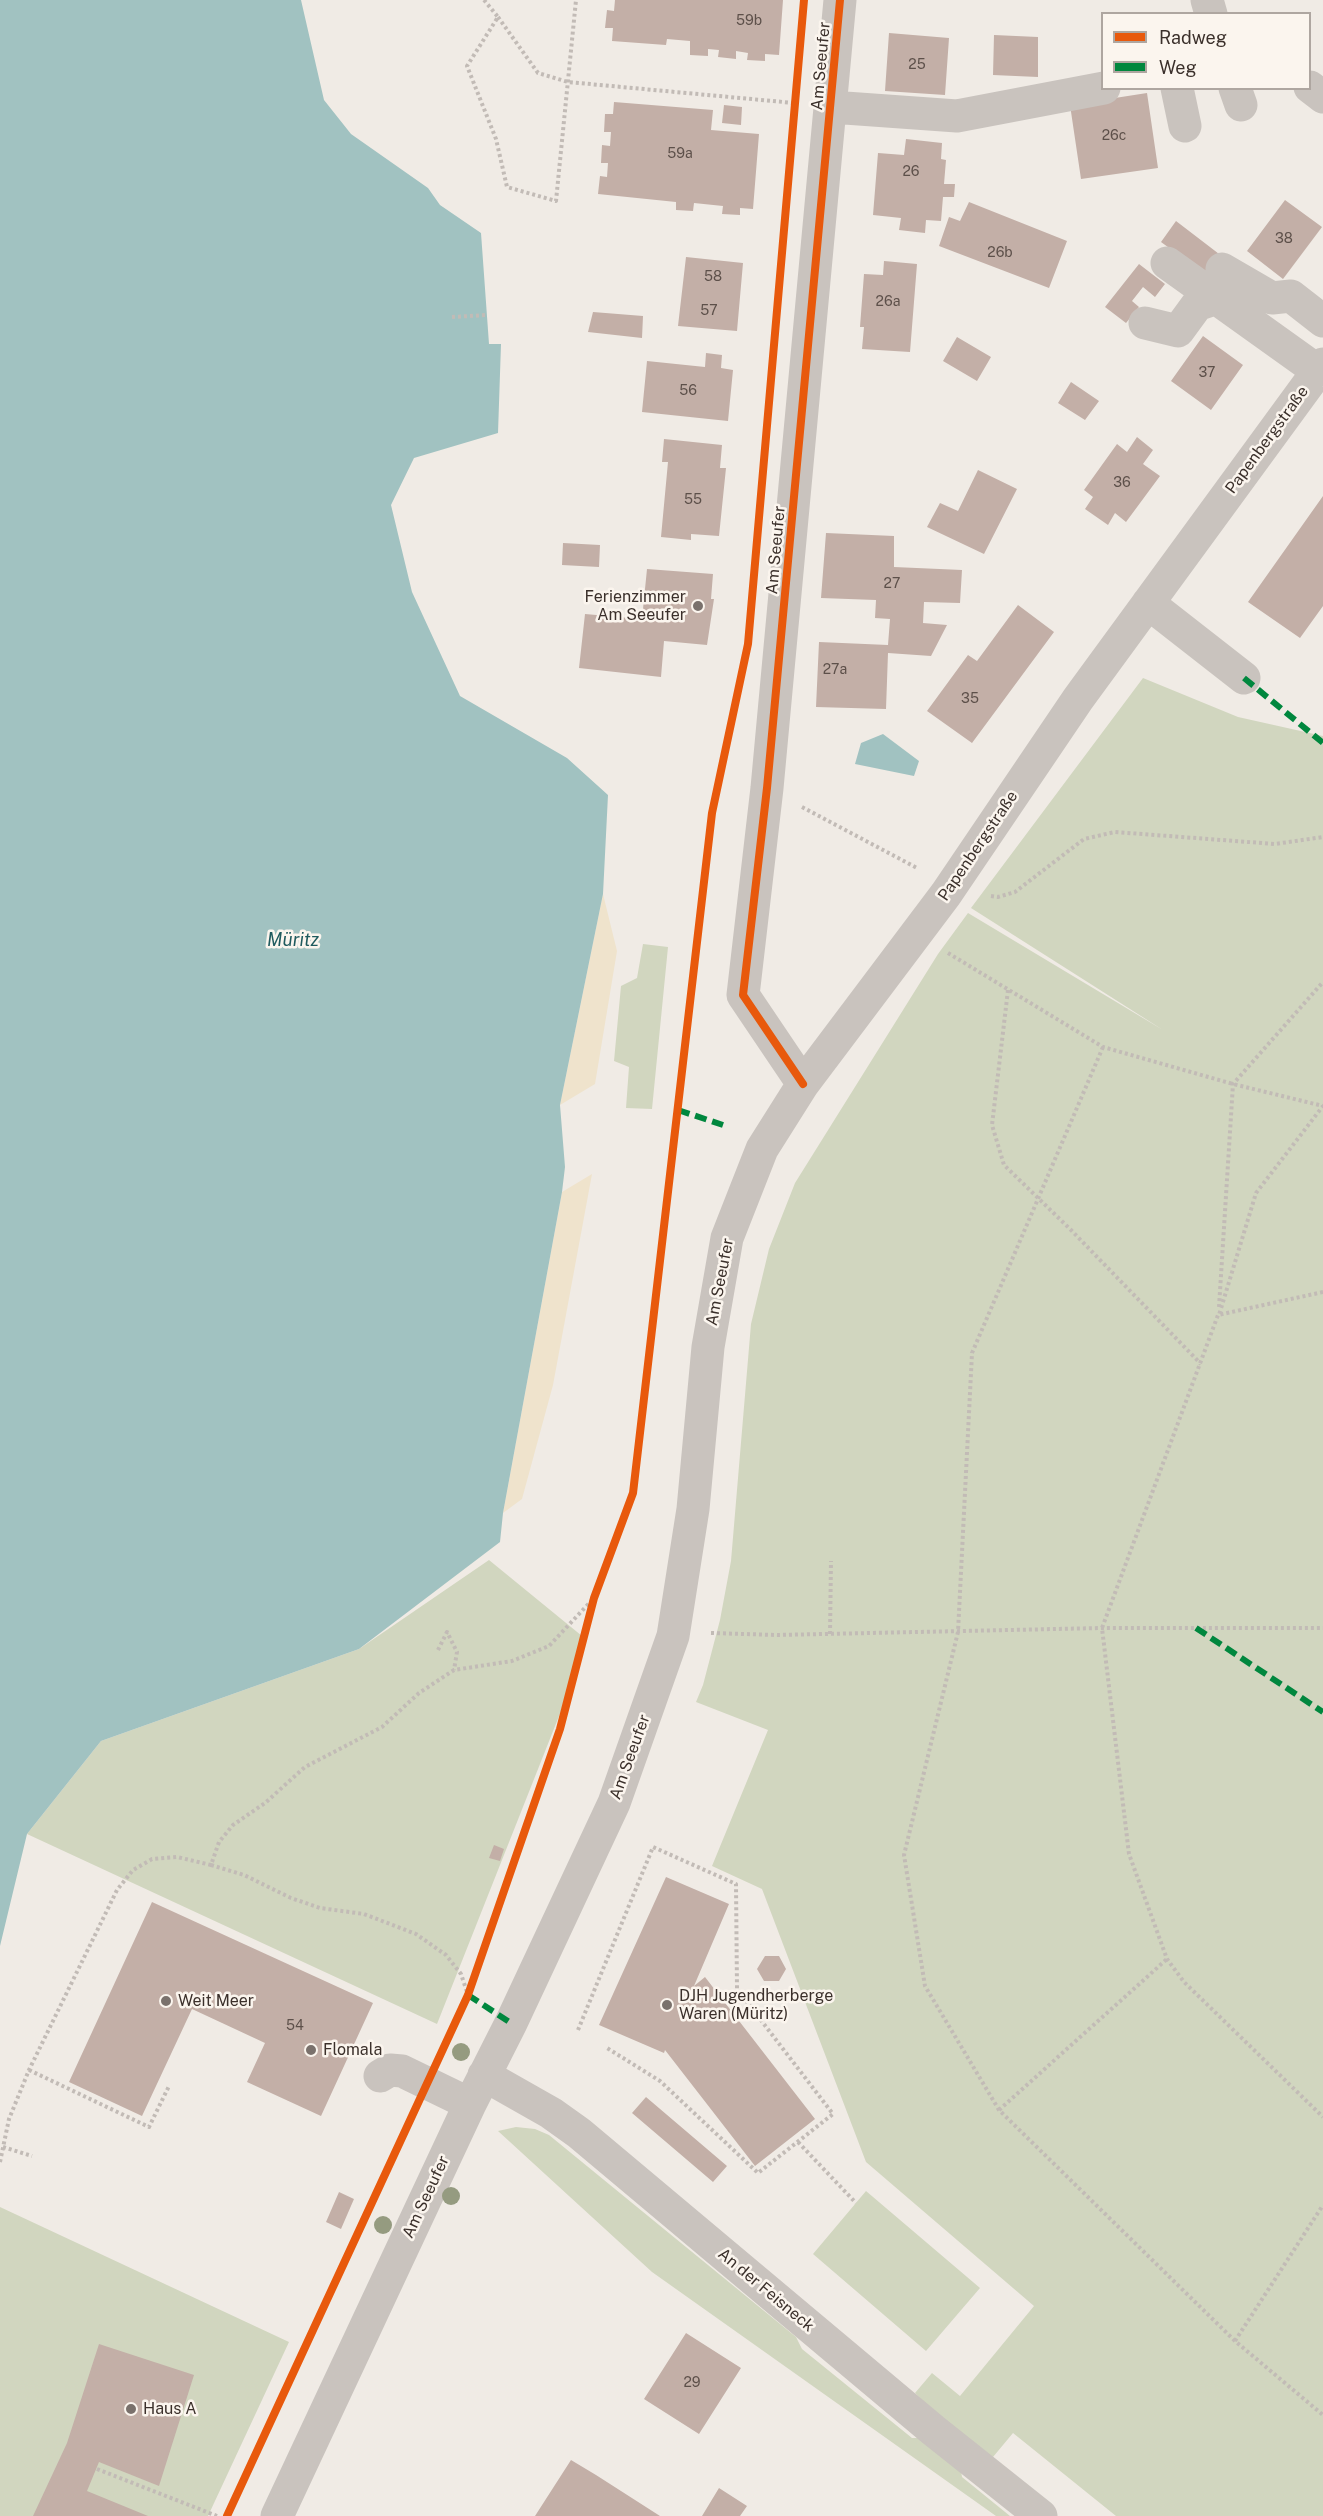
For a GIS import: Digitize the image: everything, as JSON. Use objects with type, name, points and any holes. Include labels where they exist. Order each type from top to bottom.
[{"type":"street","name":"Am Seeufer","points":[[277,2516],[614,1803],[673,1636],[693,1509],[708,1347],[727,1238],[762,1149],[803,1084],[743,995],[767,788],[840,0]]},
{"type":"street","points":[[1311,88],[1323,97]]},
{"type":"street","points":[[831,107],[957,116],[1101,89]]},
{"type":"street","points":[[1177,90],[1185,126]]},
{"type":"street","points":[[1167,263],[1219,283],[1272,298],[1291,296],[1323,321]]},
{"type":"street","points":[[1145,323],[1178,332],[1197,305],[1219,283]]},
{"type":"street","points":[[1219,283],[1321,368]]},
{"type":"street","name":"Papenbergstraße","points":[[803,1084],[951,886],[1078,699],[1321,368]]},
{"type":"street","points":[[1148,603],[1244,678]]},
{"type":"street","name":"An der Feisneck","points":[[380,2076],[390,2070],[402,2071],[477,2089],[551,2113],[579,2133],[941,2437],[1041,2516]]},
{"type":"path","points":[[483,0],[538,73],[568,82],[831,107]]},
{"type":"path","points":[[498,17],[467,66],[496,139],[507,187],[556,201],[576,0]]},
{"type":"path","points":[[452,317],[487,315]]},
{"type":"path","points":[[767,788],[951,886],[998,897],[1022,886],[1084,839],[1115,832],[1275,844],[1323,837]]},
{"type":"path","points":[[945,951],[1103,1047],[1233,1084],[1323,1106],[1256,1193],[1218,1316],[1102,1628],[1129,1854],[1167,1959],[1184,1982],[1323,2117]]},
{"type":"path","points":[[1218,1316],[1233,1084],[1323,982]]},
{"type":"path","points":[[1008,990],[992,1125],[1004,1165],[1201,1364]]},
{"type":"path","points":[[1103,1047],[972,1353],[958,1632],[904,1855],[925,1986],[999,2110],[1235,2341],[1323,2415]]},
{"type":"path","points":[[1218,1316],[1323,1292]]},
{"type":"path","points":[[830,1634],[831,1561]]},
{"type":"path","points":[[211,1865],[219,1842],[233,1825],[265,1803],[305,1767],[382,1727],[419,1693],[454,1670],[513,1661],[549,1646],[594,1598]]},
{"type":"path","points":[[708,1643],[712,1625]]},
{"type":"path","points":[[710,1633],[830,1634],[1102,1628],[1323,1628]]},
{"type":"path","points":[[438,1650],[447,1632],[457,1652],[454,1670]]},
{"type":"path","points":[[579,2030],[653,1847],[736,1884],[737,1989],[833,2114],[758,2174],[660,2081],[607,2048]]},
{"type":"path","points":[[0,2162],[9,2120],[29,2070],[117,1890],[133,1870],[152,1859],[177,1857],[211,1865],[244,1875],[291,1898],[320,1908],[364,1914],[416,1934],[451,1962],[461,1974],[468,1995]]},
{"type":"path","points":[[999,2110],[1167,1959]]},
{"type":"path","points":[[29,2070],[149,2127],[169,2086]]},
{"type":"path","points":[[798,2142],[856,2203]]},
{"type":"path","points":[[3,2147],[32,2156]]},
{"type":"path","points":[[1235,2341],[1323,2205]]},
{"type":"path","points":[[97,2469],[217,2516]]},
{"type":"green space","points":[[1143,678],[1238,717],[1323,736],[1323,2516],[1116,2516],[1013,2433],[993,2457],[971,2450],[915,2393],[932,2373],[960,2396],[1034,2306],[866,2162],[762,1889],[712,1866],[768,1730],[696,1702],[703,1685],[720,1620],[731,1561],[751,1324],[769,1249],[795,1183],[938,954],[968,913],[1163,1030],[971,908]]},
{"type":"green space","points":[[643,944],[668,947],[652,1109],[626,1108],[629,1067],[614,1061],[621,986],[637,978]]},
{"type":"green space","points":[[489,1560],[582,1636],[561,1711],[437,2024],[27,1834],[101,1741],[359,1649]]},
{"type":"green space","points":[[516,2127],[535,2129],[549,2135],[796,2337],[802,2349],[912,2438],[927,2438],[960,2464],[962,2477],[1010,2516],[996,2516],[652,2272],[498,2131]]},
{"type":"green space","points":[[866,2191],[980,2288],[926,2351],[813,2254]]},
{"type":"green space","points":[[0,2207],[289,2342],[208,2516],[0,2516]]},
{"type":"sand","points":[[603,894],[617,951],[595,1084],[560,1105]]},
{"type":"sand","points":[[592,1174],[553,1385],[522,1499],[503,1513],[562,1192]]},
{"type":"water","name":"Müritz","points":[[0,0],[301,0],[324,100],[351,134],[428,188],[440,205],[481,233],[489,344],[501,344],[498,433],[414,458],[391,505],[412,592],[460,696],[567,758],[608,795],[603,894],[560,1105],[565,1167],[562,1192],[503,1513],[500,1542],[359,1649],[101,1741],[27,1834],[0,1946]]},
{"type":"water","points":[[883,734],[919,761],[914,776],[855,764],[861,743]]},
{"type":"building","points":[[615,0],[783,0],[779,55],[765,54],[765,61],[747,60],[748,53],[736,51],[736,59],[718,57],[719,50],[708,49],[708,56],[690,55],[690,41],[667,39],[666,45],[612,41],[613,28],[605,28],[607,10],[614,11]]},
{"type":"building","points":[[889,33],[949,38],[945,95],[885,91]]},
{"type":"building","points":[[994,35],[1038,37],[1038,77],[993,75]]},
{"type":"building","points":[[1147,93],[1158,168],[1081,179],[1070,105]]},
{"type":"building","points":[[614,102],[713,110],[711,130],[759,134],[753,209],[740,208],[740,215],[722,214],[723,206],[694,203],[693,211],[676,210],[676,202],[598,194],[600,176],[607,177],[608,163],[601,163],[602,145],[610,146],[611,132],[604,132],[605,114],[613,114]]},
{"type":"building","points":[[724,105],[742,107],[741,125],[722,123]]},
{"type":"building","points":[[906,139],[942,143],[941,159],[946,160],[944,184],[955,184],[954,197],[943,197],[941,221],[926,220],[925,233],[899,230],[901,218],[873,215],[878,153],[904,155]]},
{"type":"building","points":[[1285,200],[1322,227],[1283,279],[1247,251]]},
{"type":"building","points":[[969,202],[1067,241],[1049,288],[939,246],[949,217],[960,221]]},
{"type":"building","points":[[1176,221],[1223,257],[1209,277],[1161,242]]},
{"type":"building","points":[[686,257],[743,263],[737,331],[678,326]]},
{"type":"building","points":[[884,261],[917,264],[910,352],[862,349],[864,327],[860,327],[864,274],[883,275]]},
{"type":"building","points":[[1139,264],[1165,284],[1155,297],[1143,287],[1132,301],[1139,307],[1126,323],[1105,307]]},
{"type":"building","points":[[593,312],[643,316],[642,338],[588,332]]},
{"type":"building","points":[[1203,336],[1243,365],[1211,410],[1171,381]]},
{"type":"building","points":[[957,337],[991,357],[977,381],[943,361]]},
{"type":"building","points":[[706,353],[722,355],[721,368],[733,370],[728,421],[642,412],[647,361],[705,367]]},
{"type":"building","points":[[1071,382],[1099,401],[1085,420],[1058,403]]},
{"type":"building","points":[[1137,437],[1153,450],[1143,464],[1160,476],[1126,522],[1115,513],[1108,525],[1085,509],[1093,497],[1084,490],[1117,444],[1127,452]]},
{"type":"building","points":[[664,439],[722,445],[720,468],[726,468],[719,536],[691,534],[691,540],[661,537],[668,462],[662,462]]},
{"type":"building","points":[[978,470],[1017,489],[984,554],[927,527],[940,503],[958,511]]},
{"type":"building","points":[[1323,496],[1323,606],[1300,638],[1248,602]]},
{"type":"building","points":[[826,533],[894,536],[894,567],[962,570],[960,603],[924,602],[923,623],[947,625],[931,656],[888,653],[886,709],[816,707],[819,642],[888,645],[890,619],[875,618],[876,600],[821,598]]},
{"type":"building","points":[[563,543],[600,545],[599,567],[562,565]]},
{"type":"building","points":[[647,569],[713,574],[711,599],[714,599],[707,645],[664,641],[661,677],[579,668],[585,614],[642,619]]},
{"type":"building","points":[[1018,605],[1054,632],[972,743],[927,711],[968,655],[977,661]]},
{"type":"building","points":[[494,1845],[504,1849],[500,1861],[489,1858]]},
{"type":"building","name":"DJH Jugendherberge Waren (Müritz)","points":[[666,1877],[729,1904],[694,1986],[705,1977],[815,2119],[755,2166],[665,2050],[664,2053],[599,2025]]},
{"type":"building","points":[[152,1902],[373,2003],[321,2116],[247,2082],[265,2043],[192,2009],[142,2116],[69,2082]]},
{"type":"building","points":[[765,1956],[779,1956],[786,1969],[779,1981],[764,1981],[757,1969]]},
{"type":"building","points":[[646,2097],[727,2166],[713,2182],[632,2113]]},
{"type":"building","points":[[339,2192],[354,2199],[341,2229],[326,2222]]},
{"type":"building","points":[[686,2333],[741,2368],[699,2434],[644,2399]]},
{"type":"building","name":"Haus A","points":[[99,2344],[194,2375],[159,2486],[99,2462],[87,2491],[148,2516],[33,2516],[67,2443]]},
{"type":"building","points":[[571,2460],[596,2475],[660,2516],[535,2516]]},
{"type":"building","points":[[719,2488],[747,2506],[740,2516],[702,2516]]},
{"type":"marked path","points":[[1244,678],[1323,743]]},
{"type":"marked path","points":[[678,1110],[723,1125]]},
{"type":"marked path","points":[[1196,1628],[1323,1712]]},
{"type":"marked path","points":[[468,1995],[511,2023]]},
{"type":"cycle path","points":[[227,2516],[468,1995],[560,1729],[594,1598],[633,1493],[712,813],[748,644],[804,0]]},
{"type":"cycle path","points":[[803,1084],[743,995],[767,788],[840,0]]},
{"type":"place","name":"Ferienzimmer Am Seeufer","points":[[698,606]]},
{"type":"place","name":"Weit Meer","points":[[166,2001]]},
{"type":"place","name":"DJH Jugendherberge Waren (Müritz)","points":[[667,2005]]},
{"type":"place","name":"Flomala","points":[[311,2050]]},
{"type":"place","name":"Haus A","points":[[131,2409]]}]
